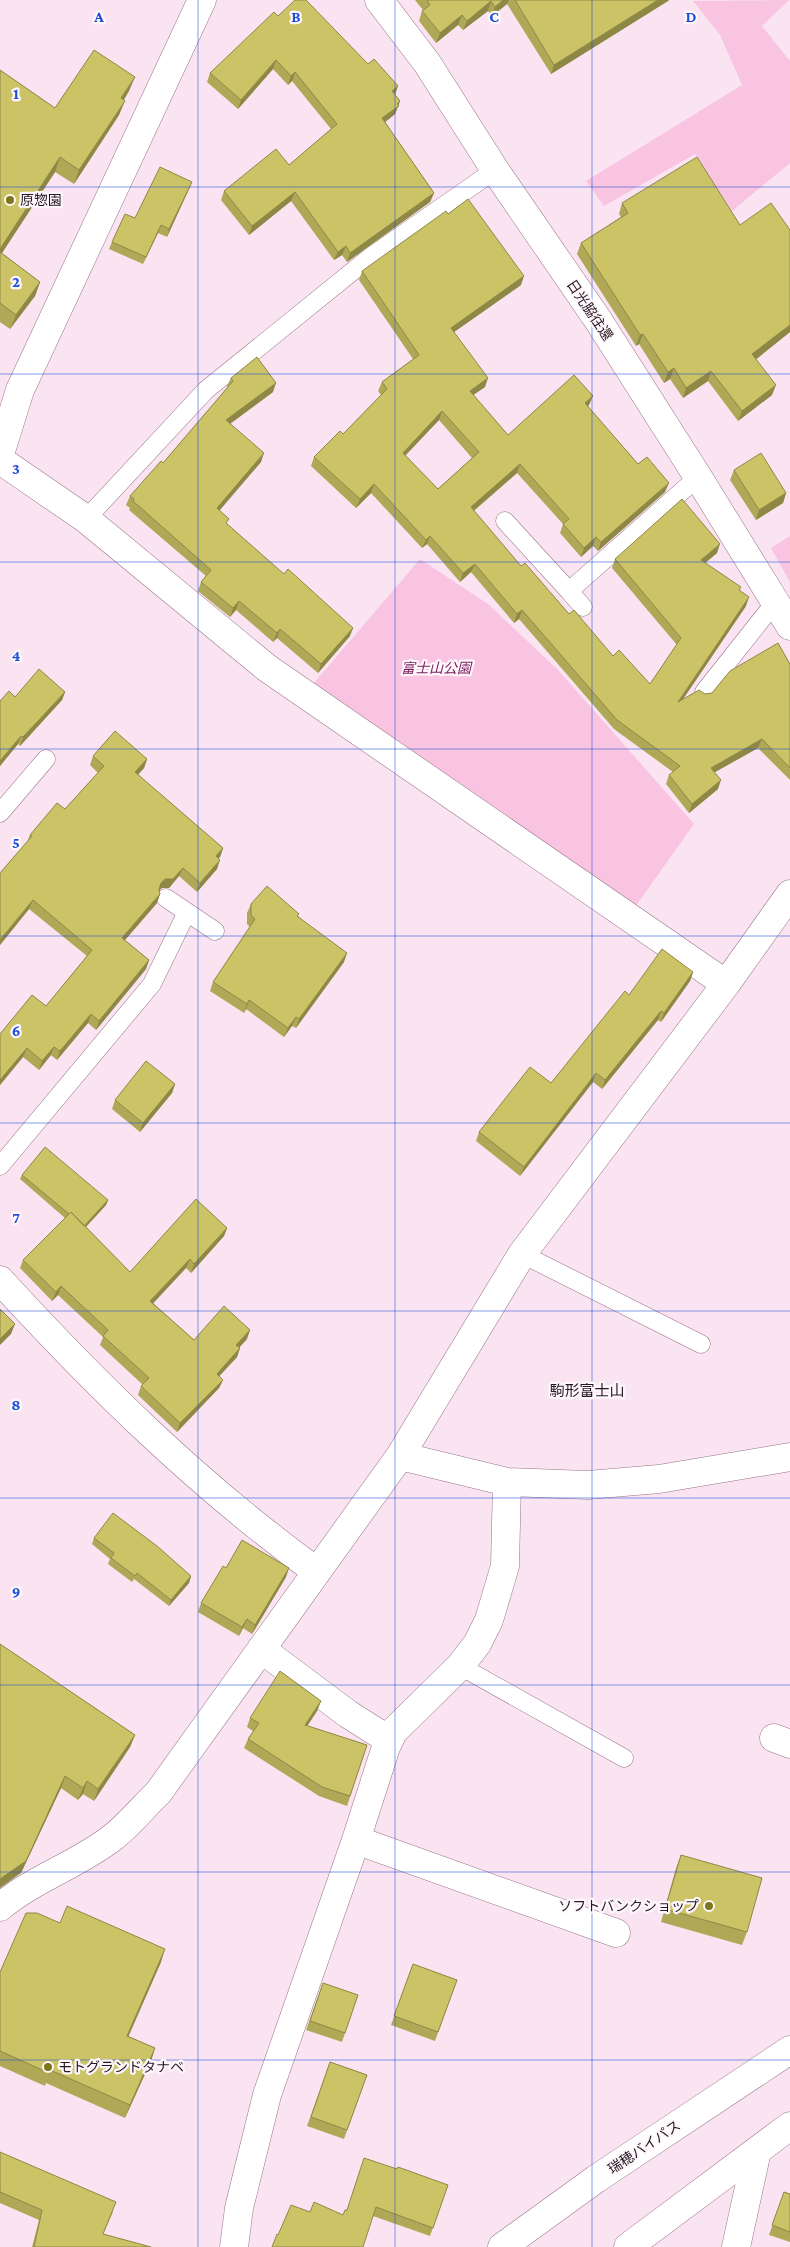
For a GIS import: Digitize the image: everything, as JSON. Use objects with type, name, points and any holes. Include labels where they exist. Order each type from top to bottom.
[{"type":"main road","points":[[0,454],[20,390],[202,0]]},
{"type":"main road","name":"日光脇往還","points":[[388,3],[496,170],[598,320],[790,626]]},
{"type":"main road","points":[[0,460],[86,519],[267,668],[726,984]]},
{"type":"main road","points":[[0,1906],[112,1838],[158,1792],[400,1456],[522,1254],[726,984],[790,894]]},
{"type":"main road","points":[[0,1280],[70,1357],[170,1454],[278,1544],[316,1572]]},
{"type":"main road","points":[[400,1456],[507,1482],[588,1485],[659,1479],[790,1457]]},
{"type":"main road","points":[[234,2247],[239,2208],[267,2095],[389,1740],[394,1732],[460,1666],[477,1644],[489,1620],[505,1566],[507,1482]]},
{"type":"main road","points":[[261,1648],[348,1714],[389,1740]]},
{"type":"main road","points":[[356,1840],[616,1933]]},
{"type":"main road","name":"瑞穂バイパス","points":[[502,2247],[596,2179],[790,2050]]},
{"type":"main road","points":[[628,2247],[790,2126]]},
{"type":"main road","points":[[736,2247],[757,2151]]},
{"type":"lane","points":[[86,519],[206,390],[369,258],[496,170]]},
{"type":"lane","points":[[569,591],[698,477]]},
{"type":"lane","points":[[505,521],[584,607]]},
{"type":"lane","points":[[704,692],[776,602]]},
{"type":"lane","points":[[0,813],[46,759]]},
{"type":"lane","points":[[166,898],[216,931]]},
{"type":"lane","points":[[0,1166],[152,984],[187,912]]},
{"type":"lane","points":[[522,1254],[701,1344]]},
{"type":"lane","points":[[460,1666],[624,1758]]},
{"type":"green space","points":[[789,0],[762,26],[790,61],[790,163],[732,211],[695,154],[604,206],[586,181],[742,85],[720,35],[693,1]]},
{"type":"green space","points":[[790,536],[790,582],[771,548]]},
{"type":"green space","name":"富士山公園","points":[[420,559],[488,604],[558,670],[694,824],[635,907],[314,683]]},
{"type":"building","points":[[295,0],[306,0],[368,64],[374,59],[398,86],[392,91],[400,101],[397,104],[399,106],[382,118],[434,193],[350,253],[346,246],[338,252],[295,192],[252,226],[224,191],[276,149],[289,165],[337,124],[295,72],[291,76],[276,60],[241,100],[210,73],[274,12],[278,16]]},
{"type":"building","points":[[427,0],[503,0],[495,7],[491,1],[467,21],[462,15],[440,33],[422,11],[430,5]]},
{"type":"building","points":[[515,0],[658,0],[554,65]]},
{"type":"building","points":[[94,50],[135,77],[121,98],[125,101],[79,170],[60,157],[0,249],[0,70],[55,108]]},
{"type":"building","points":[[697,157],[740,225],[771,203],[790,230],[790,325],[752,354],[776,385],[742,411],[711,371],[686,388],[674,368],[668,372],[643,334],[640,335],[581,243],[628,213],[622,203]]},
{"type":"building","points":[[160,167],[192,182],[169,229],[161,225],[146,257],[112,242],[125,214],[135,218]]},
{"type":"building","points":[[468,199],[524,276],[451,328],[488,378],[470,391],[508,435],[574,375],[593,396],[585,403],[638,464],[647,457],[669,483],[601,542],[596,537],[584,548],[563,524],[569,519],[520,464],[471,507],[521,566],[525,563],[569,614],[574,610],[613,656],[619,650],[650,684],[681,638],[615,559],[682,499],[720,544],[701,560],[741,587],[739,590],[749,597],[678,702],[699,690],[705,694],[712,693],[730,671],[778,643],[790,664],[790,768],[762,739],[711,768],[721,780],[692,804],[669,775],[680,766],[617,720],[522,610],[517,614],[475,564],[463,573],[430,536],[426,540],[374,484],[360,499],[314,457],[340,431],[343,434],[387,389],[382,382],[419,355],[362,271],[446,211],[448,214]],"holes":[[[442,411],[479,452],[438,489],[403,453]]]},
{"type":"building","points":[[0,252],[40,282],[16,315],[0,303]]},
{"type":"building","points":[[257,357],[276,383],[226,420],[264,453],[217,508],[229,519],[226,523],[284,574],[288,569],[353,628],[321,664],[280,629],[277,633],[239,601],[233,608],[201,582],[211,570],[133,501],[134,499],[130,496],[161,461],[163,463],[233,381],[231,378]]},
{"type":"building","points":[[761,453],[786,493],[759,510],[734,470]]},
{"type":"building","points":[[39,669],[65,692],[23,737],[21,736],[0,761],[0,701],[9,691],[15,697]]},
{"type":"building","points":[[115,731],[147,759],[135,772],[223,848],[216,856],[220,860],[200,883],[183,868],[173,879],[165,879],[161,883],[160,894],[122,938],[149,960],[99,1021],[91,1014],[60,1051],[54,1047],[42,1061],[27,1048],[0,1080],[0,1034],[32,995],[46,1006],[92,950],[33,900],[0,940],[0,873],[57,803],[65,809],[104,766],[93,756]]},
{"type":"building","points":[[267,886],[299,914],[297,916],[347,953],[299,1019],[296,1017],[288,1028],[249,1000],[247,1004],[213,982],[255,919],[251,915],[251,904]]},
{"type":"building","points":[[662,949],[693,972],[664,1013],[661,1011],[605,1080],[596,1073],[524,1167],[479,1132],[530,1067],[551,1083],[625,991],[629,995]]},
{"type":"building","points":[[146,1061],[175,1084],[143,1123],[115,1100]]},
{"type":"building","points":[[45,1147],[108,1200],[84,1226],[71,1212],[69,1214],[22,1175]]},
{"type":"building","points":[[196,1199],[227,1228],[194,1264],[190,1259],[150,1301],[194,1340],[224,1306],[250,1330],[236,1345],[240,1348],[217,1374],[223,1380],[180,1423],[141,1386],[149,1378],[103,1336],[108,1330],[61,1286],[56,1292],[23,1260],[71,1212],[130,1272]]},
{"type":"building","points":[[0,1309],[15,1324],[0,1339]]},
{"type":"building","points":[[113,1513],[157,1546],[191,1576],[171,1600],[137,1573],[135,1576],[111,1558],[114,1553],[94,1538]]},
{"type":"building","points":[[242,1540],[289,1568],[255,1625],[247,1619],[242,1627],[201,1603],[223,1566],[226,1568]]},
{"type":"building","points":[[0,1644],[135,1735],[98,1789],[87,1781],[83,1788],[65,1776],[26,1861],[0,1879]]},
{"type":"building","points":[[280,1671],[321,1701],[305,1725],[367,1745],[350,1796],[322,1787],[248,1739],[259,1723],[250,1718]]},
{"type":"building","name":"ソフトバンクショップ","points":[[681,1855],[762,1878],[747,1932],[665,1909]]},
{"type":"building","points":[[67,1906],[165,1949],[127,2036],[155,2048],[130,2105],[50,2070],[49,2073],[0,2051],[0,1972],[26,1913],[37,1913],[60,1923]]},
{"type":"building","points":[[413,1964],[457,1980],[438,2032],[394,2016]]},
{"type":"building","points":[[323,1983],[358,1995],[345,2033],[310,2021]]},
{"type":"building","points":[[330,2062],[367,2075],[347,2130],[311,2117]]},
{"type":"building","points":[[0,2152],[116,2202],[103,2234],[151,2247],[34,2247],[42,2210],[0,2192]]},
{"type":"building","points":[[364,2158],[397,2169],[398,2167],[448,2185],[433,2228],[376,2207],[363,2247],[272,2247],[291,2205],[310,2212],[314,2202],[343,2215],[345,2210],[347,2210]]},
{"type":"building","points":[[784,2192],[790,2194],[790,2232],[772,2225]]},
{"type":"place","name":"原惣園","points":[[10,200]]},
{"type":"place","name":"ソフトバンクショップ","points":[[709,1906]]},
{"type":"place","name":"モトグランドタナベ","points":[[48,2067]]},
{"type":"district","name":"駒形富士山","points":[[587,1391]]}]
